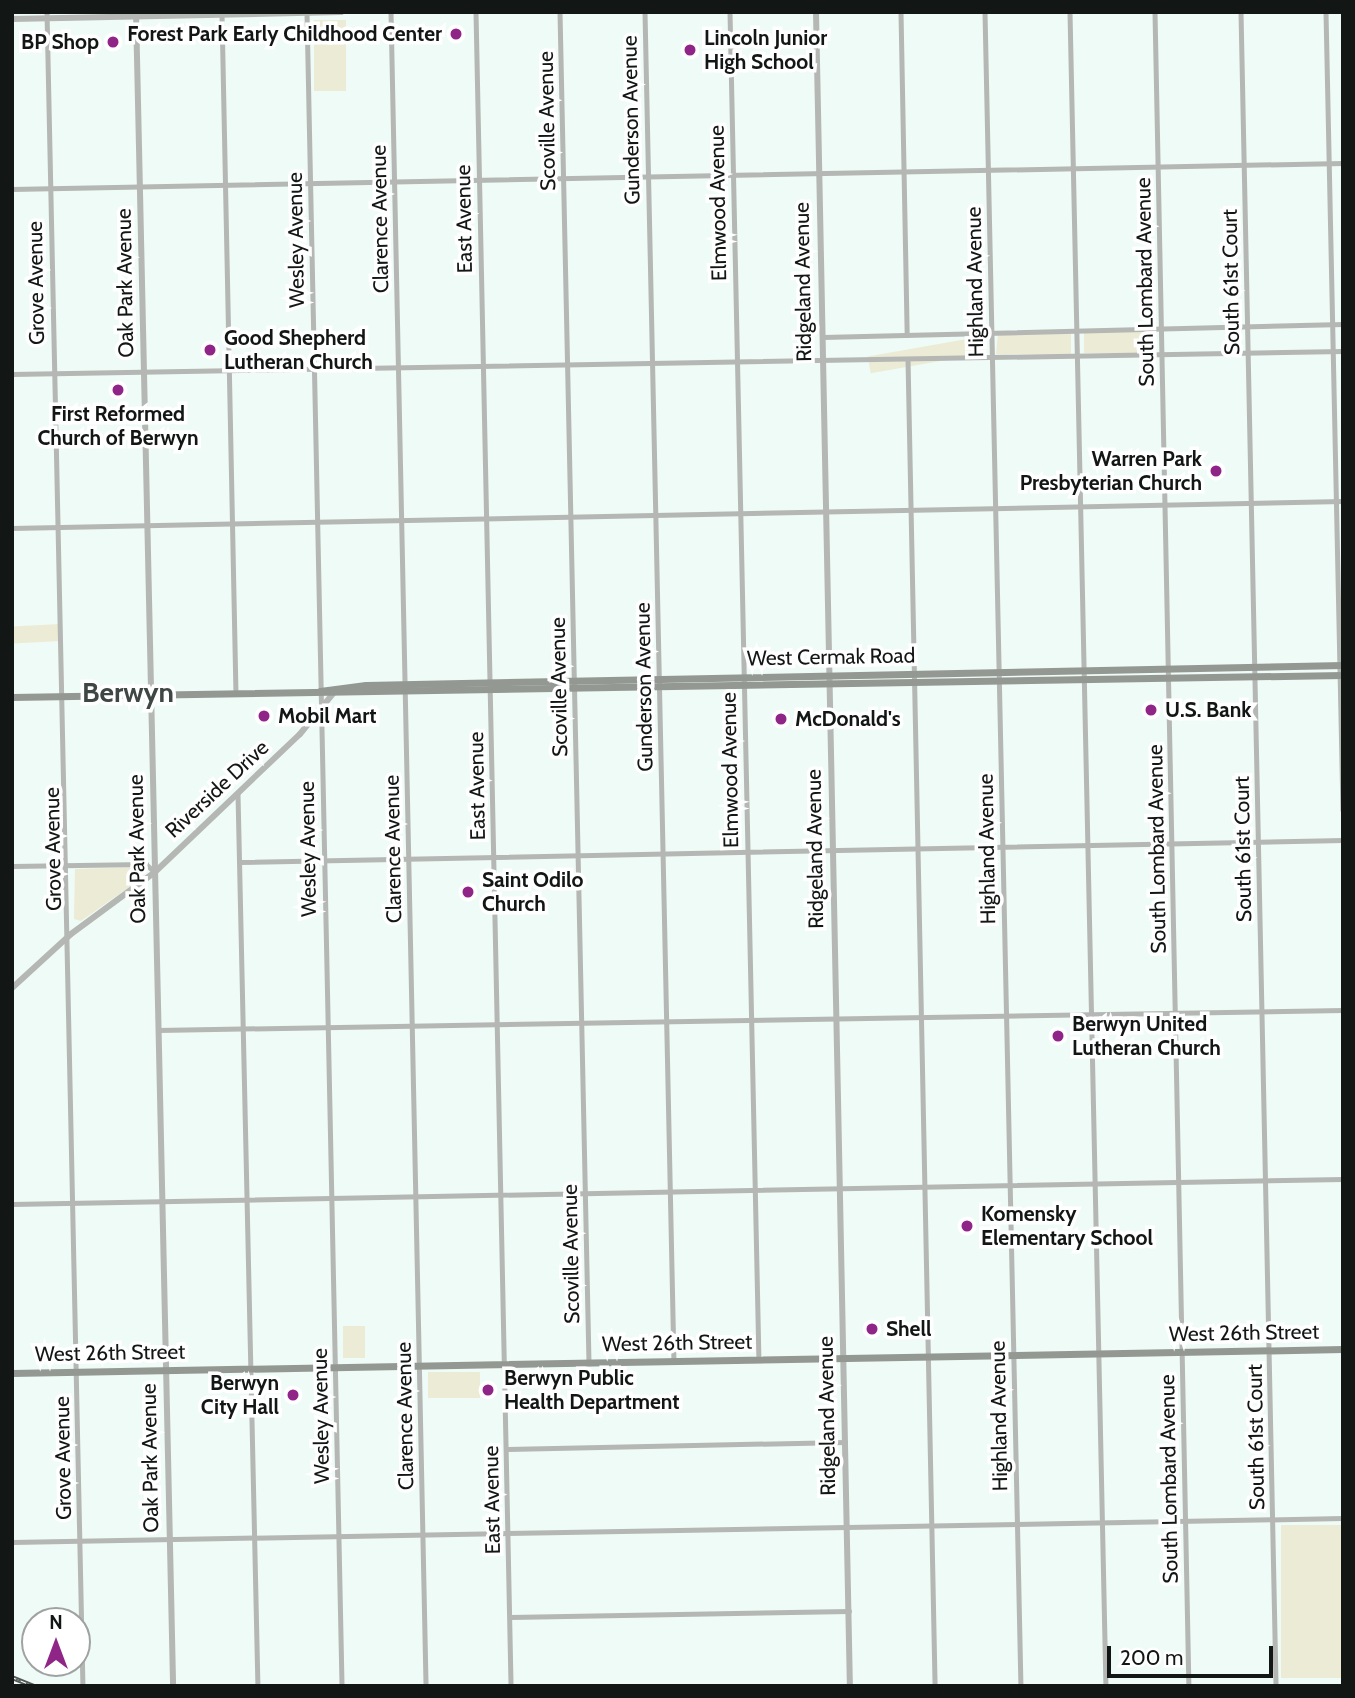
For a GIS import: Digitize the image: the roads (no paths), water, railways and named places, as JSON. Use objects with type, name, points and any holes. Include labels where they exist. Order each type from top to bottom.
[{"type":"main road","name":"West Cermak Road","points":[[320,691],[336,685],[1341,665]]},
{"type":"main road","name":"West Cermak Road","points":[[12,697],[320,691],[336,695],[405,694],[1341,675]]},
{"type":"main road","name":"West 26th Street","points":[[12,1373],[1343,1349]]},
{"type":"street","points":[[12,19],[47,15],[341,12]]},
{"type":"street","name":"Clarence Avenue","points":[[391,12],[426,1686]]},
{"type":"street","name":"East Avenue","points":[[476,12],[511,1686]]},
{"type":"street","name":"Scoville Avenue","points":[[561,12],[589,1362]]},
{"type":"street","name":"Gunderson Avenue","points":[[645,12],[674,1360]]},
{"type":"street","name":"Elmwood Avenue","points":[[730,12],[759,1359]]},
{"type":"street","name":"Ridgeland Avenue","points":[[816,12],[850,1686]]},
{"type":"street","points":[[901,12],[907,335]]},
{"type":"street","name":"Highland Avenue","points":[[985,12],[1021,1686]]},
{"type":"street","points":[[1070,12],[1106,1686]]},
{"type":"street","name":"South Lombard Avenue","points":[[1155,12],[1189,1686]]},
{"type":"street","name":"South 61st Court","points":[[1241,12],[1276,1686]]},
{"type":"street","points":[[1326,12],[1332,324],[1340,501],[1343,810]]},
{"type":"street","points":[[222,13],[236,692]]},
{"type":"street","name":"Wesley Avenue","points":[[307,13],[342,1686]]},
{"type":"street","name":"Oak Park Avenue","points":[[136,14],[173,1686]]},
{"type":"street","name":"Grove Avenue","points":[[47,15],[67,741],[83,1686]]},
{"type":"street","points":[[12,189],[1343,163]]},
{"type":"street","points":[[822,337],[1343,324]]},
{"type":"street","points":[[12,374],[652,360],[1078,358],[1343,351]]},
{"type":"street","points":[[908,359],[935,1686]]},
{"type":"street","points":[[12,528],[1340,501]]},
{"type":"street","points":[[336,685],[336,695]]},
{"type":"street","name":"Riverside Drive","points":[[12,988],[71,934],[155,872],[321,713],[336,695]]},
{"type":"street","points":[[238,794],[258,1686]]},
{"type":"street","points":[[240,862],[1343,840]]},
{"type":"street","points":[[12,866],[146,864],[155,872]]},
{"type":"street","points":[[158,1030],[1343,1010]]},
{"type":"street","points":[[12,1204],[1343,1179]]},
{"type":"street","points":[[506,1449],[845,1442]]},
{"type":"street","points":[[12,1542],[1343,1518]]},
{"type":"street","points":[[510,1617],[849,1611]]},
{"type":"railway","points":[[12,1677],[34,1686]]},
{"type":"place","name":"Forest Park Early Childhood Center","points":[[456,34]]},
{"type":"place","name":"BP Shop","points":[[113,42]]},
{"type":"place","name":"Lincoln Junior High School","points":[[690,50]]},
{"type":"place","name":"Good Shepherd Lutheran Church","points":[[210,350]]},
{"type":"place","name":"First Reformed Church of Berwyn","points":[[118,390]]},
{"type":"place","name":"Warren Park Presbyterian Church","points":[[1216,471]]},
{"type":"place","name":"U.S. Bank","points":[[1151,710]]},
{"type":"place","name":"Mobil Mart","points":[[264,716]]},
{"type":"place","name":"McDonald's","points":[[781,719]]},
{"type":"place","name":"Saint Odilo Church","points":[[468,892]]},
{"type":"place","name":"Berwyn United Lutheran Church","points":[[1058,1036]]},
{"type":"place","name":"Komensky Elementary School","points":[[967,1226]]},
{"type":"place","name":"Shell","points":[[872,1329]]},
{"type":"place","name":"Berwyn Public Health Department","points":[[488,1390]]},
{"type":"place","name":"Berwyn City Hall","points":[[293,1395]]},
{"type":"district","name":"Berwyn","points":[[128,692]]}]
